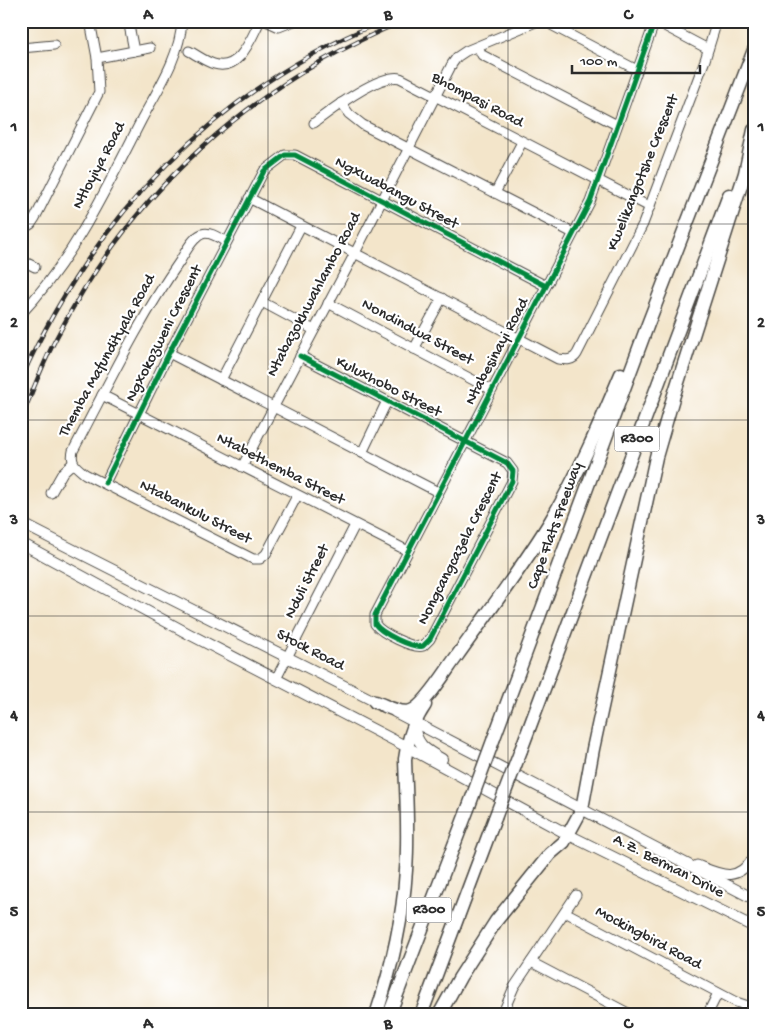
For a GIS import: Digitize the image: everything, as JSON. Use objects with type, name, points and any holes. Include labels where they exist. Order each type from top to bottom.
[{"type":"highway","name":"Cape Flats Freeway","points":[[389,1015],[469,806],[648,324],[754,50]]},
{"type":"highway","points":[[439,1015],[460,977],[496,921],[569,835],[582,809],[593,749],[656,457],[745,173],[754,130]]},
{"type":"highway","name":"R300","points":[[421,1015],[754,130]]},
{"type":"highway","points":[[376,1015],[396,944],[402,911],[407,868],[405,759],[414,721],[550,522],[598,428],[633,347],[639,335],[648,324]]},
{"type":"highway","points":[[375,702],[402,712],[410,712],[420,706],[508,584]]},
{"type":"main road","name":"Stock Road","points":[[21,524],[153,591],[288,656],[582,809]]},
{"type":"main road","points":[[21,543],[569,835]]},
{"type":"main road","points":[[414,721],[419,743],[434,755],[491,786],[525,811]]},
{"type":"main road","name":"A.Z. Berman Drive","points":[[582,809],[754,900]]},
{"type":"main road","name":"A.Z. Berman Drive","points":[[569,835],[754,927]]},
{"type":"street","points":[[21,230],[31,224],[35,218],[100,92],[97,58],[90,21]]},
{"type":"street","name":"Ntloyiya Road","points":[[21,314],[64,261],[99,201],[171,62],[181,35],[182,21]]},
{"type":"street","points":[[189,51],[216,65],[229,63],[241,55],[260,21]]},
{"type":"street","points":[[266,21],[279,27],[294,21]]},
{"type":"street","name":"Ntabazokhwahlambo Road","points":[[242,467],[457,57],[478,46],[538,21]]},
{"type":"street","points":[[550,21],[553,26],[637,70]]},
{"type":"street","points":[[655,21],[708,48]]},
{"type":"street","name":"Ntabesinayi Road","points":[[408,551],[590,202],[655,21]]},
{"type":"street","name":"Kwelikangotshe Crescent","points":[[519,339],[558,359],[566,360],[576,357],[638,237],[717,21]]},
{"type":"street","points":[[129,25],[134,51]]},
{"type":"street","points":[[21,48],[54,45]]},
{"type":"street","points":[[478,46],[482,55],[617,125]]},
{"type":"street","points":[[97,58],[150,48]]},
{"type":"street","name":"Bhompasi Road","points":[[314,123],[341,103],[381,80],[394,76],[650,207]]},
{"type":"street","points":[[341,103],[354,119],[573,233]]},
{"type":"street","points":[[495,193],[522,142]]},
{"type":"street","name":"Ngxwabangu Street","points":[[249,198],[264,171],[285,155],[295,154],[546,286]]},
{"type":"street","points":[[249,198],[519,339]]},
{"type":"street","name":"Ngxokozweni Crescent","points":[[105,483],[138,414],[249,198]]},
{"type":"street","points":[[222,380],[302,226]]},
{"type":"street","name":"Themba Mafundityala Road","points":[[105,483],[85,474],[73,464],[71,458],[73,451],[146,312],[188,248],[197,237],[203,234],[213,235],[226,242]]},
{"type":"street","points":[[21,260],[35,267]]},
{"type":"street","points":[[414,349],[442,298]]},
{"type":"street","points":[[262,302],[314,330]]},
{"type":"street","name":"Nondindwa Street","points":[[328,303],[492,390]]},
{"type":"street","points":[[169,353],[438,492]]},
{"type":"street","name":"Kuluxhobo Street","points":[[300,356],[465,441]]},
{"type":"street","name":"Ntabethemba Street","points":[[102,395],[408,551]]},
{"type":"street","points":[[362,453],[387,401]]},
{"type":"street","name":"Nongcangcazela Crescent","points":[[408,551],[376,615],[375,624],[380,629],[418,648],[430,640],[514,476],[511,467],[507,463],[465,441]]},
{"type":"street","points":[[51,493],[63,472],[73,464]]},
{"type":"street","name":"Ntabankulu Street","points":[[105,483],[253,559],[260,559],[266,554],[297,496]]},
{"type":"street","name":"Nduli Street","points":[[276,679],[355,525]]},
{"type":"street","points":[[658,848],[724,875],[737,874],[754,857]]},
{"type":"street","points":[[502,1015],[514,987],[576,895]]},
{"type":"street","name":"Mockingbird Road","points":[[565,912],[718,993],[754,1008]]},
{"type":"street","points":[[531,962],[632,1015]]},
{"type":"street","points":[[707,1015],[718,993]]},
{"type":"railway","points":[[21,379],[51,320],[85,264],[124,212],[167,164],[215,121],[267,82],[323,49],[383,21]]},
{"type":"railway","points":[[21,419],[54,343],[89,281],[124,232],[162,187],[203,146],[248,109],[297,76],[348,47],[403,21]]},
{"type":"cycle path","points":[[300,356],[507,463],[513,471],[512,481],[430,639],[423,646],[405,643],[384,632],[375,624],[375,615],[590,202],[655,21]]},
{"type":"cycle path","points":[[105,483],[169,353],[264,171],[285,155],[295,155],[546,286]]}]
